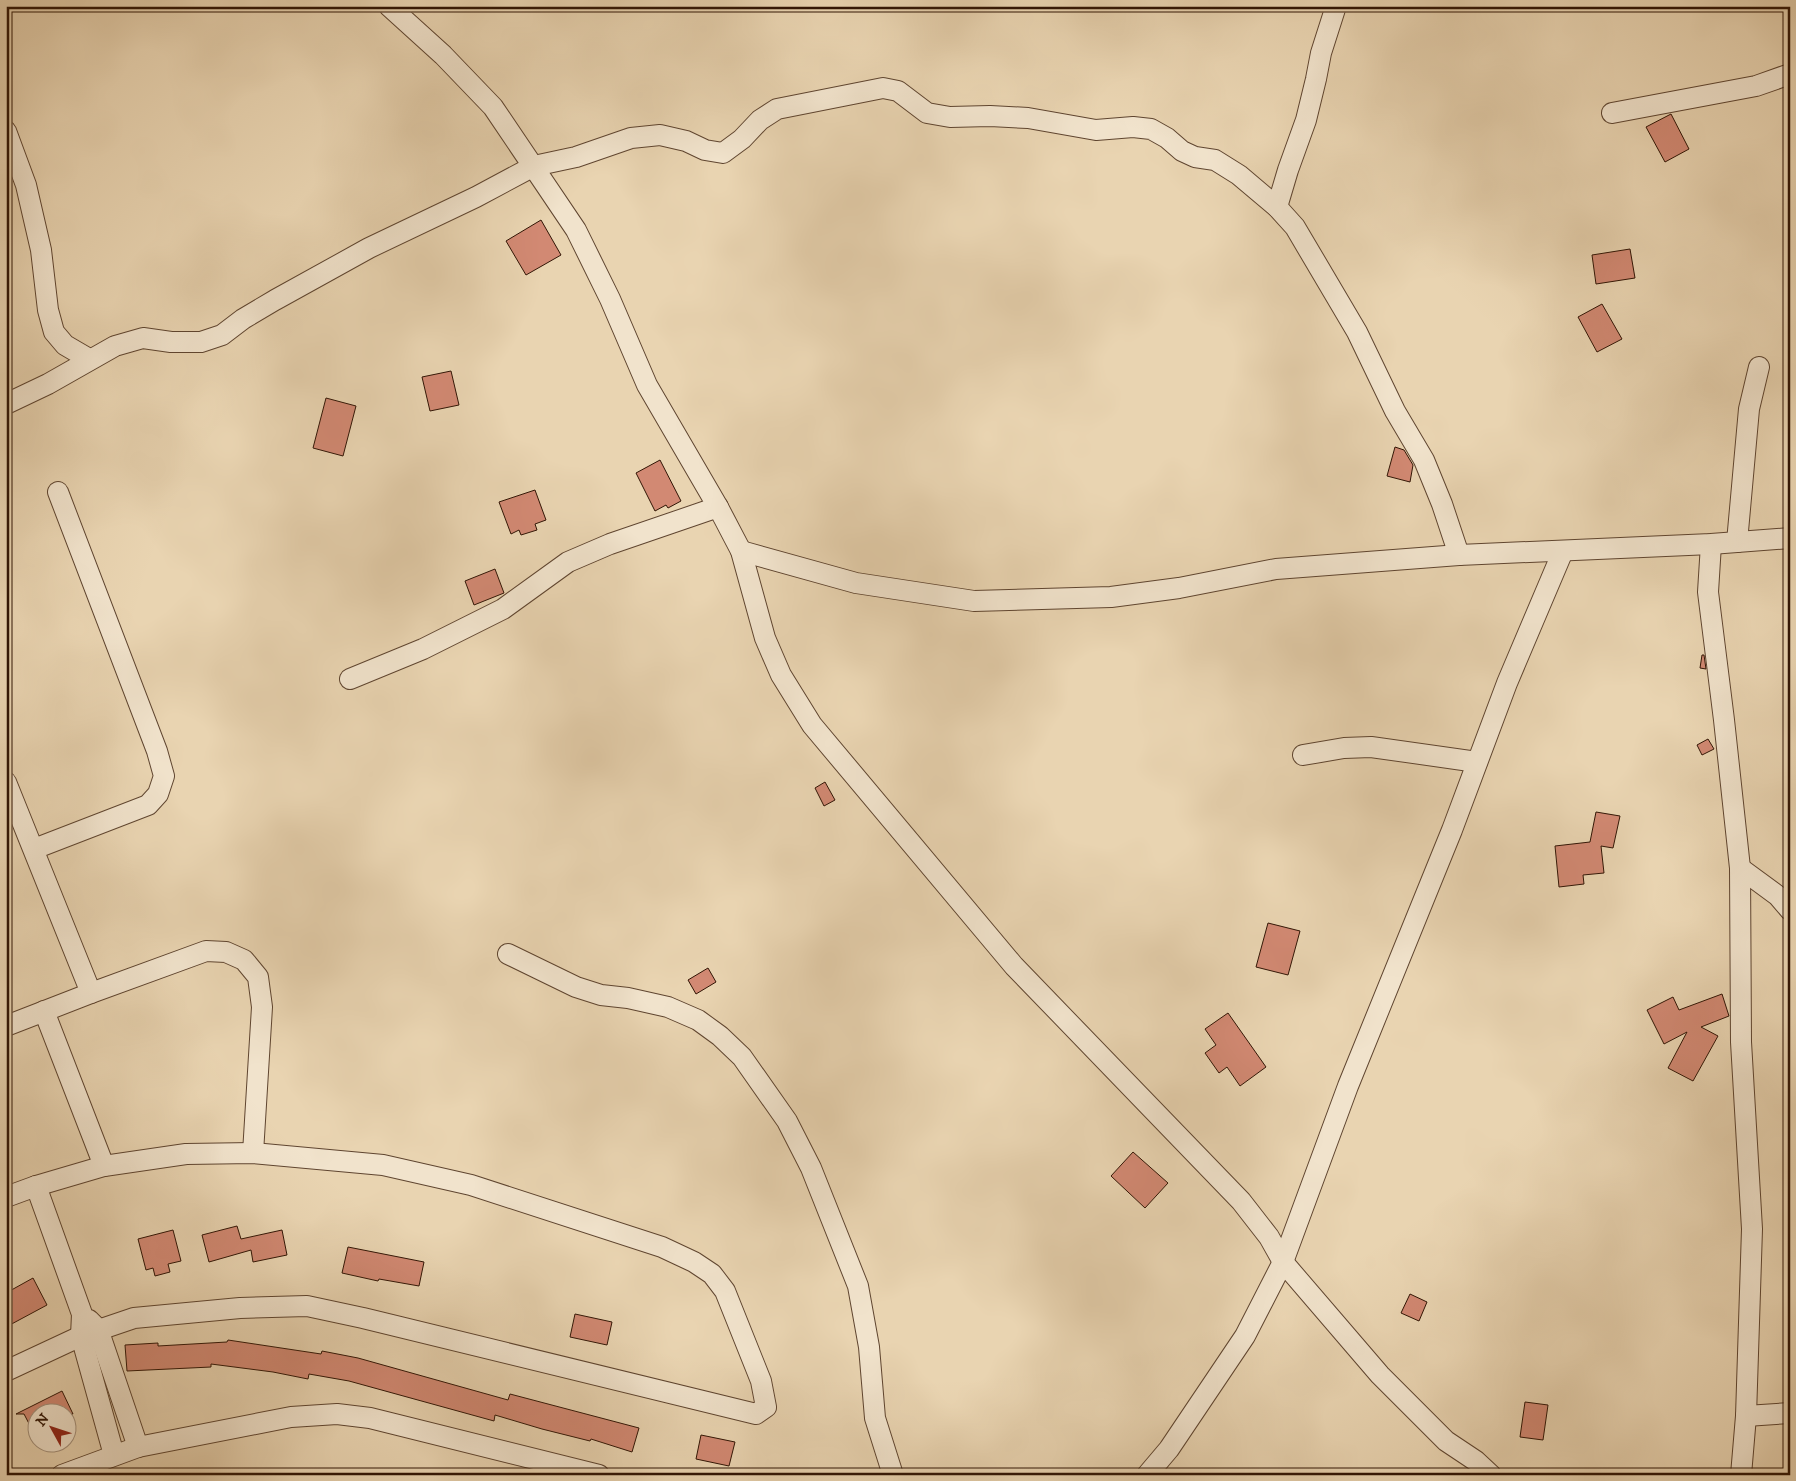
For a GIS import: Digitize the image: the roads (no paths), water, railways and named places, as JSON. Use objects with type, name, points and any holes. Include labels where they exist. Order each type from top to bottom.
[{"type":"street","points":[[389,6],[443,55],[493,107],[576,230],[610,299],[647,385],[718,506],[741,551],[764,638],[781,675],[812,725],[1014,966],[1241,1200],[1269,1237],[1283,1262],[1380,1375],[1446,1441],[1476,1461],[1491,1475]]},
{"type":"street","points":[[1277,207],[1306,120],[1321,53],[1336,6]]},
{"type":"street","points":[[1612,112],[1756,86],[1790,74]]},
{"type":"street","points":[[6,404],[48,384],[89,359],[115,346],[142,338],[172,342],[201,342],[222,336],[242,320],[267,305],[369,248],[476,197],[534,166],[576,157],[631,138],[660,135],[686,140],[705,150],[723,153],[742,140],[760,120],[777,109],[883,88],[898,91],[926,113],[950,117],[990,116],[1028,118],[1096,130],[1133,126],[1151,129],[1167,138],[1182,151],[1195,157],[1215,160],[1239,175],[1277,207],[1295,227],[1353,325],[1395,411],[1424,460],[1442,504],[1459,554]]},
{"type":"street","points":[[6,131],[26,185],[41,250],[48,310],[54,332],[65,345],[89,359]]},
{"type":"street","points":[[1737,542],[1749,409],[1759,367]]},
{"type":"street","points":[[34,850],[148,805],[158,794],[164,776],[157,751],[58,492]]},
{"type":"street","points":[[350,679],[423,649],[502,609],[568,562],[610,544],[718,506]]},
{"type":"street","points":[[741,551],[856,583],[974,601],[1111,597],[1179,588],[1276,569],[1459,554],[1710,544],[1790,538]]},
{"type":"street","points":[[1710,544],[1708,592],[1740,868],[1741,1042],[1752,1229],[1746,1416],[1741,1475]]},
{"type":"street","points":[[1147,1475],[1169,1449],[1245,1336],[1283,1262],[1348,1086],[1448,839],[1507,683],[1564,551]]},
{"type":"street","points":[[1303,755],[1344,748],[1371,747],[1477,762]]},
{"type":"street","points":[[6,782],[91,993]]},
{"type":"street","points":[[1740,868],[1778,896],[1790,910]]},
{"type":"street","points":[[6,1026],[206,951],[226,952],[244,960],[258,978],[262,1007],[253,1153]]},
{"type":"street","points":[[508,954],[576,987],[601,994],[668,1007],[698,1020],[720,1036],[742,1057],[787,1121],[807,1160],[858,1286],[869,1347],[875,1418],[893,1475]]},
{"type":"street","points":[[44,1011],[104,1166]]},
{"type":"street","points":[[6,1197],[104,1166],[186,1154],[253,1153],[382,1165],[471,1185],[662,1247],[694,1262],[712,1274],[726,1291],[761,1381],[766,1407],[756,1414],[363,1318],[306,1306],[240,1308],[134,1318],[90,1333],[6,1371]]},
{"type":"street","points":[[36,1186],[82,1314],[138,1448]]},
{"type":"street","points":[[90,1333],[114,1455]]},
{"type":"street","points":[[1746,1416],[1790,1413]]},
{"type":"street","points":[[62,1475],[138,1448],[290,1417],[337,1414],[370,1418],[599,1475]]}]
